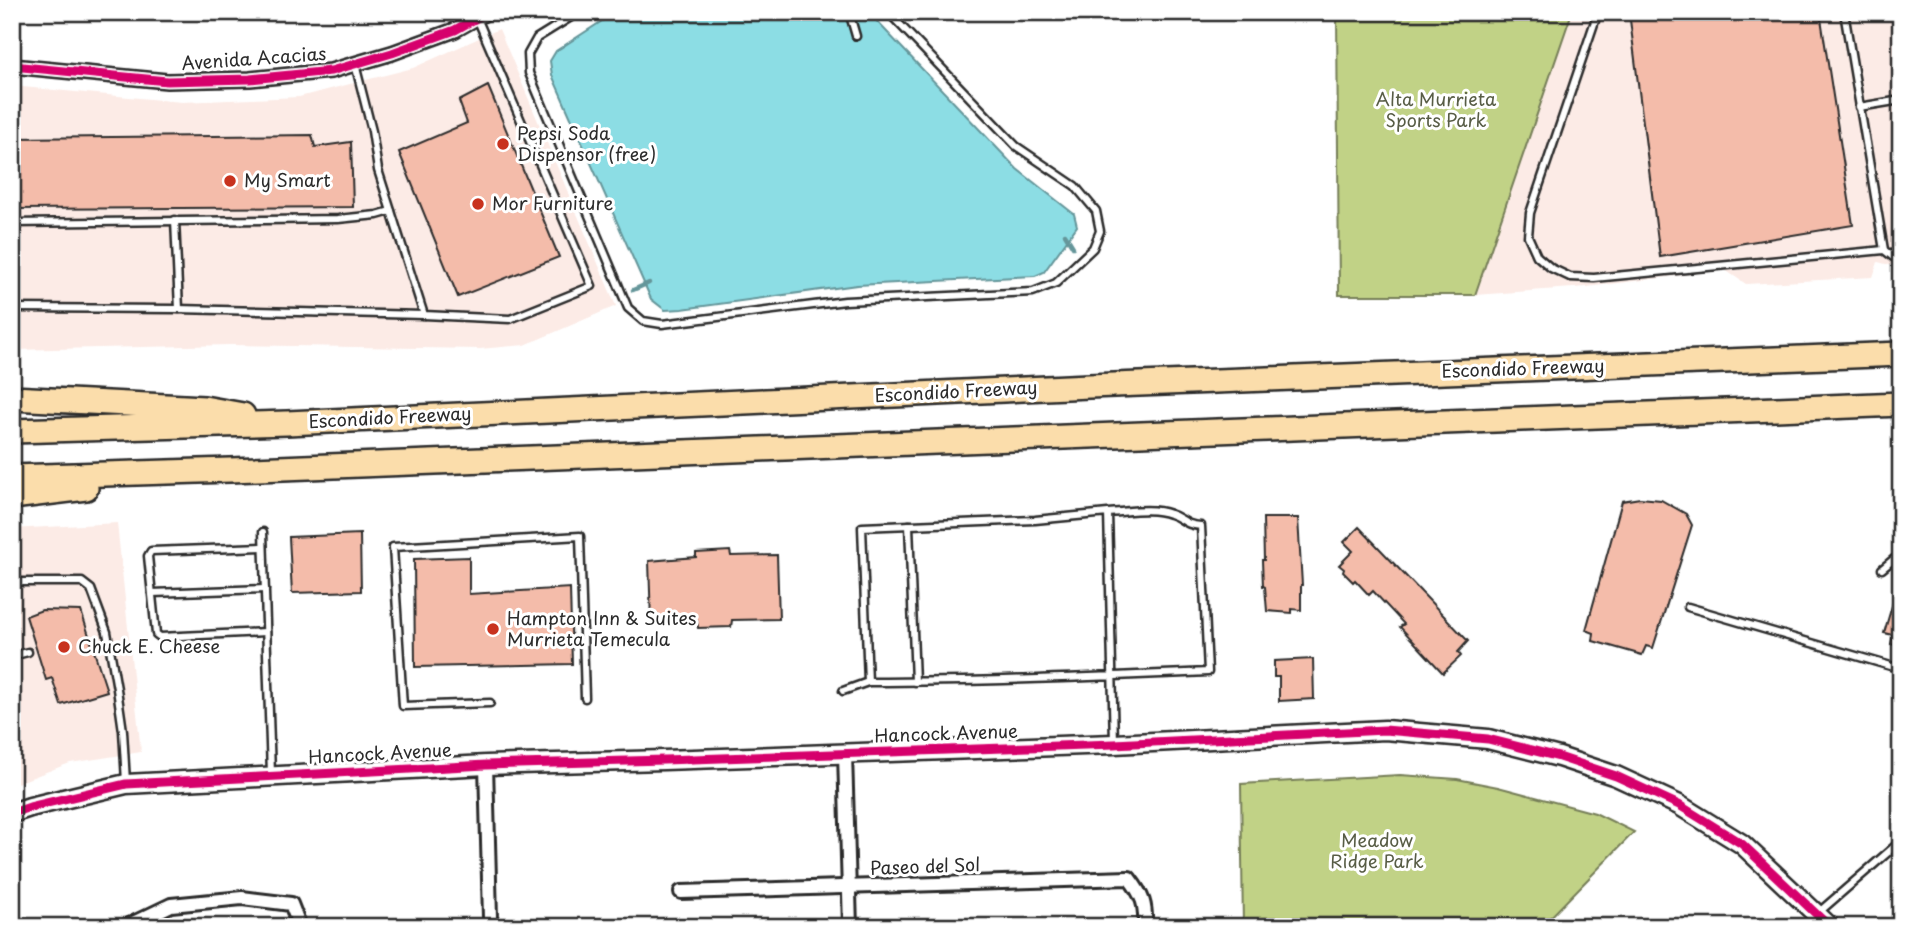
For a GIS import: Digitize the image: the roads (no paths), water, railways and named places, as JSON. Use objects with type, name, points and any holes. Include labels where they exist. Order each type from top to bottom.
[{"type":"highway","name":"Escondido Freeway","points":[[12,431],[287,422],[1103,385],[1901,354]]},
{"type":"highway","points":[[12,398],[204,408],[287,422]]},
{"type":"highway","points":[[12,477],[1901,404]]},
{"type":"highway","points":[[12,496],[230,470]]},
{"type":"main road","name":"Hancock Avenue","points":[[12,813],[126,783],[486,765],[1114,744],[1385,730],[1488,739],[1559,757],[1616,776],[1679,804],[1742,844],[1830,927]]},
{"type":"street","name":"Avenida Acacias","points":[[12,66],[167,80],[250,79],[331,71],[455,30],[482,15]]},
{"type":"street","points":[[845,754],[850,927]]},
{"type":"street","points":[[486,765],[490,918],[493,927]]},
{"type":"street","name":"Paseo del Sol","points":[[681,892],[1129,878],[1142,895],[1145,927]]},
{"type":"street","points":[[125,927],[171,905],[242,898],[291,904],[300,927]]},
{"type":"lane","points":[[560,12],[565,21]]},
{"type":"lane","points":[[579,12],[537,38],[528,54],[529,73],[628,308],[643,321],[662,324],[845,301],[1032,292],[1056,283],[1093,248],[1100,231],[1096,211],[1075,186],[1016,146],[887,12]]},
{"type":"lane","points":[[849,12],[856,36]]},
{"type":"lane","points":[[1598,12],[1530,213],[1528,236],[1536,256],[1551,268],[1570,277],[1594,278],[1884,250]]},
{"type":"lane","points":[[1844,12],[1884,250],[1901,259]]},
{"type":"lane","points":[[12,308],[179,309],[510,319],[592,286],[482,15]]},
{"type":"lane","points":[[355,64],[372,131],[377,170],[424,316]]},
{"type":"lane","points":[[1859,107],[1901,100]]},
{"type":"lane","points":[[12,223],[338,219],[391,211]]},
{"type":"lane","points":[[175,220],[179,309]]},
{"type":"lane","points":[[843,691],[868,682],[1208,672],[1200,526],[1188,525],[1173,514],[1155,510],[1035,520],[862,527],[868,682]]},
{"type":"lane","points":[[1108,513],[1114,744]]},
{"type":"lane","points":[[909,525],[915,682]]},
{"type":"lane","points":[[263,533],[271,776]]},
{"type":"lane","points":[[490,703],[403,706],[393,547],[580,536],[585,698]]},
{"type":"lane","points":[[263,547],[151,551],[148,556],[156,634],[160,637],[266,632]]},
{"type":"lane","points":[[1882,569],[1887,563],[1901,556]]},
{"type":"lane","points":[[12,582],[82,582],[91,589],[107,632],[123,731],[126,783]]},
{"type":"lane","points":[[152,593],[265,589]]},
{"type":"lane","points":[[1688,607],[1901,669]]},
{"type":"lane","points":[[12,656],[28,652]]},
{"type":"lane","points":[[1816,914],[1901,841]]},
{"type":"water","points":[[616,12],[868,12],[1017,169],[1074,214],[1077,226],[1044,272],[1035,276],[857,285],[665,310],[651,299],[552,75],[550,61],[556,51]]},
{"type":"waterway","points":[[1065,234],[1073,247]]},
{"type":"waterway","points":[[633,290],[649,283]]},
{"type":"place","name":"Pepsi Soda Dispensor (free)","points":[[503,144]]},
{"type":"place","name":"My Smart","points":[[230,181]]},
{"type":"place","name":"Mor Furniture","points":[[478,204]]},
{"type":"place","name":"Hampton Inn & Suites Murrieta Temecula","points":[[493,629]]},
{"type":"place","name":"Chuck E. Cheese","points":[[64,647]]},
{"type":"park label","name":"Alta Murrieta Sports Park","points":[[1436,110]]},
{"type":"park label","name":"Meadow Ridge Park","points":[[1377,851]]}]
